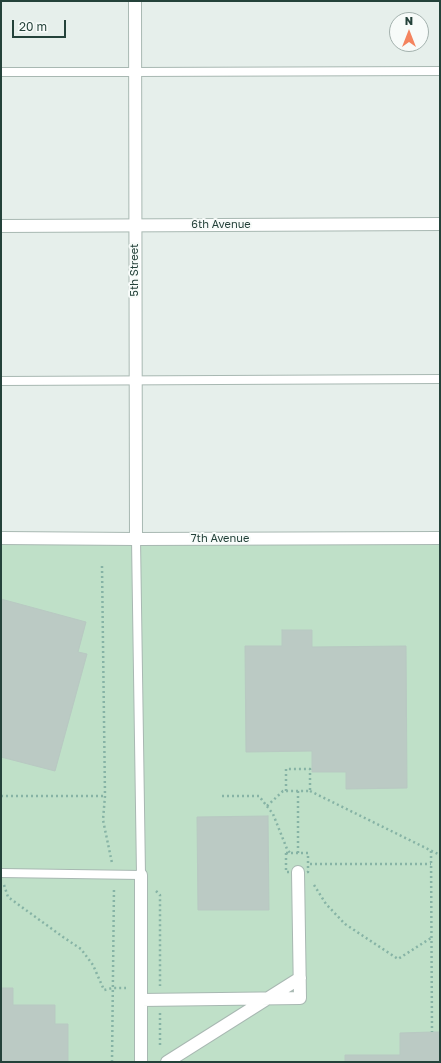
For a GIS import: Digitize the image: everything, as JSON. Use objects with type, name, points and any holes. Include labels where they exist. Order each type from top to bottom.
[{"type":"street","name":"5th Street","points":[[135,1],[136,539]]},
{"type":"street","name":"6th Avenue","points":[[1,226],[440,224]]},
{"type":"street","name":"7th Avenue","points":[[1,538],[440,538]]},
{"type":"street","points":[[141,1000],[300,998],[304,873]]},
{"type":"street","points":[[141,875],[141,1062]]},
{"type":"street","points":[[164,1058],[267,999],[300,978]]},
{"type":"lane","points":[[1,72],[440,71]]},
{"type":"lane","points":[[1,381],[440,379]]},
{"type":"lane","points":[[2,876],[141,875],[136,539]]},
{"type":"path","points":[[102,566],[106,796],[103,820],[114,869]]},
{"type":"path","points":[[286,791],[286,769],[310,769],[310,791]]},
{"type":"path","points":[[267,806],[283,791],[310,791],[440,855]]},
{"type":"path","points":[[298,791],[298,853]]},
{"type":"path","points":[[1,796],[106,796]]},
{"type":"path","points":[[222,796],[259,796],[273,814],[290,853]]},
{"type":"path","points":[[431,851],[432,1032]]},
{"type":"path","points":[[308,864],[431,864]]},
{"type":"path","points":[[141,875],[160,895],[160,1000],[164,1058]]},
{"type":"path","points":[[2,876],[8,897],[80,949],[93,965],[104,990],[112,988],[141,988]]},
{"type":"path","points":[[112,1062],[114,881]]},
{"type":"path","points":[[312,882],[326,904],[346,924],[398,959],[432,938]]},
{"type":"green space","points":[[1,537],[440,539],[440,1062],[1,1062]]},
{"type":"building","points":[[1,599],[86,622],[78,652],[87,654],[55,771],[1,757]]},
{"type":"building","points":[[282,630],[312,630],[312,647],[406,646],[407,788],[346,789],[346,772],[312,772],[312,751],[246,752],[245,646],[282,646]]},
{"type":"building","points":[[268,816],[269,910],[198,910],[197,817]]},
{"type":"building","points":[[1,988],[13,988],[13,1005],[55,1005],[55,1024],[68,1024],[68,1062],[1,1062]]},
{"type":"building","points":[[440,1032],[440,1062],[345,1062],[345,1055],[400,1055],[400,1033]]}]
